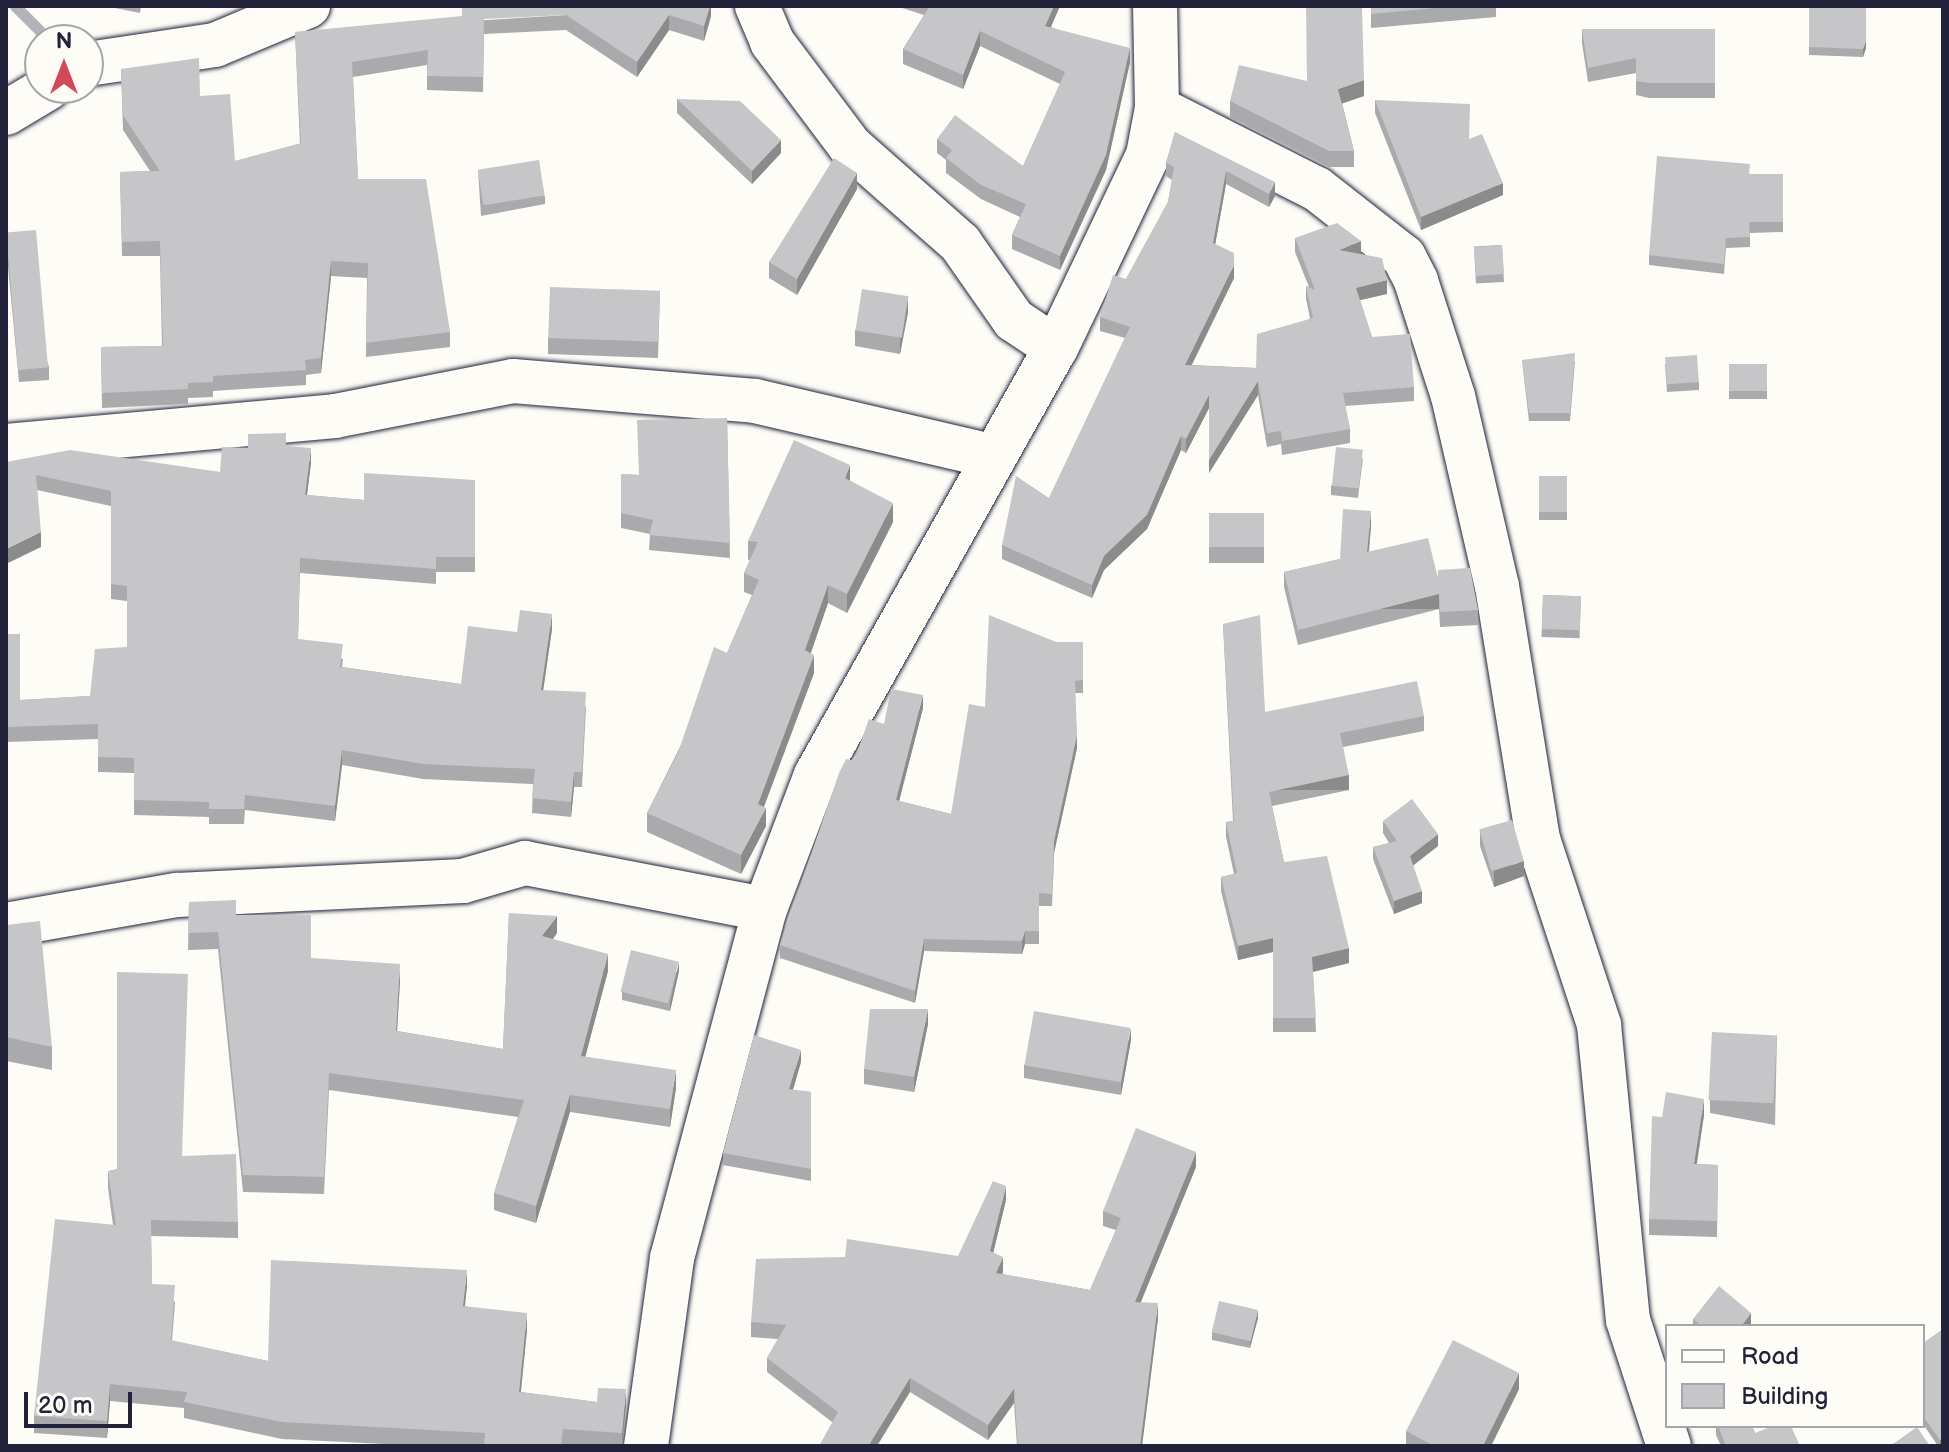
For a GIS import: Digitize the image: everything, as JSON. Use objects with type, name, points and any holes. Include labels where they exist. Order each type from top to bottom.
[{"type":"street","points":[[104,62],[215,45],[308,6]]},
{"type":"street","points":[[757,6],[772,42],[850,146],[960,243],[1014,320],[1056,348]]},
{"type":"street","points":[[646,1446],[672,1258],[765,909],[816,775],[991,456],[1056,348],[1148,155],[1157,108],[1155,6]]},
{"type":"street","points":[[6,113],[24,102]]},
{"type":"street","points":[[1157,108],[1317,189],[1404,257],[1416,281],[1453,396],[1497,586],[1538,839],[1599,1025],[1628,1320],[1669,1446]]},
{"type":"street","points":[[6,446],[335,416],[513,381],[755,401],[991,456]]},
{"type":"street","points":[[6,925],[177,895],[463,881],[525,863],[765,909]]},
{"type":"building","points":[[462,6],[710,6],[704,26],[669,15],[637,62],[566,15],[484,19],[483,77],[427,76],[428,50],[352,62],[358,179],[426,179],[450,332],[366,343],[368,263],[331,261],[321,358],[305,360],[306,370],[213,376],[213,382],[188,383],[188,389],[102,393],[101,347],[163,346],[160,241],[122,242],[120,172],[160,171],[123,115],[121,69],[199,58],[200,96],[230,94],[235,161],[301,143],[295,32],[462,16]]},
{"type":"building","points":[[930,6],[1054,6],[1045,26],[1130,48],[1106,155],[1060,256],[1012,235],[1026,204],[981,185],[946,158],[952,150],[937,139],[955,115],[1023,166],[1065,72],[980,31],[963,75],[903,49]]},
{"type":"building","points":[[1362,6],[1364,80],[1338,89],[1354,151],[1329,151],[1230,101],[1239,65],[1307,81],[1306,7]]},
{"type":"building","points":[[1371,6],[1457,6],[1371,14]]},
{"type":"building","points":[[1809,6],[1866,6],[1863,49],[1809,47]]},
{"type":"building","points":[[1582,29],[1715,29],[1715,83],[1636,81],[1636,58],[1588,68]]},
{"type":"building","points":[[677,99],[740,101],[781,140],[752,171]]},
{"type":"building","points":[[1375,100],[1470,104],[1469,139],[1482,134],[1503,183],[1421,217]]},
{"type":"building","points":[[1175,132],[1275,182],[1269,194],[1226,171],[1213,243],[1234,253],[1234,265],[1185,365],[1256,368],[1257,334],[1313,318],[1306,286],[1315,290],[1295,238],[1337,223],[1361,241],[1339,250],[1382,258],[1387,280],[1356,288],[1372,337],[1410,334],[1414,387],[1343,393],[1350,429],[1282,441],[1281,431],[1267,433],[1258,381],[1209,460],[1209,395],[1186,439],[1181,436],[1147,515],[1104,556],[1092,585],[1002,545],[1016,476],[1049,498],[1130,327],[1100,317],[1113,275],[1126,279],[1168,202],[1174,167],[1166,163]]},
{"type":"building","points":[[1657,156],[1750,164],[1749,174],[1783,174],[1783,222],[1749,222],[1750,237],[1726,238],[1724,264],[1649,255]]},
{"type":"building","points":[[834,158],[857,173],[797,279],[769,262]]},
{"type":"building","points":[[539,160],[545,196],[483,205],[478,170]]},
{"type":"building","points":[[36,230],[48,367],[18,370],[6,233]]},
{"type":"building","points":[[1502,245],[1504,274],[1476,276],[1474,247]]},
{"type":"building","points":[[550,287],[660,291],[658,342],[548,338]]},
{"type":"building","points":[[862,289],[908,296],[902,338],[855,330]]},
{"type":"building","points":[[1575,353],[1570,413],[1529,413],[1522,360]]},
{"type":"building","points":[[1697,355],[1699,382],[1667,384],[1665,357]]},
{"type":"building","points":[[1729,364],[1767,364],[1767,391],[1729,391]]},
{"type":"building","points":[[727,418],[730,543],[649,535],[653,520],[621,513],[621,474],[639,475],[637,420]]},
{"type":"building","points":[[286,433],[286,446],[311,448],[305,495],[364,500],[364,473],[475,480],[475,557],[436,557],[436,569],[300,558],[298,639],[343,644],[340,667],[461,684],[468,626],[517,632],[520,610],[552,614],[541,690],[586,692],[582,772],[574,772],[571,802],[532,798],[535,769],[423,764],[342,750],[335,806],[245,795],[244,809],[209,809],[209,802],[134,800],[134,758],[98,757],[98,724],[6,727],[6,634],[20,634],[20,700],[90,696],[95,649],[127,647],[127,586],[111,584],[111,491],[36,475],[41,532],[6,549],[6,462],[70,450],[220,472],[222,447],[248,448],[248,434]]},
{"type":"building","points":[[794,440],[850,465],[845,478],[893,503],[847,594],[828,585],[805,650],[814,655],[758,804],[766,808],[741,855],[647,813],[678,753],[714,647],[727,653],[759,580],[744,573],[758,542],[748,541]]},
{"type":"building","points":[[1336,447],[1363,450],[1359,489],[1332,486]]},
{"type":"building","points":[[1539,476],[1567,476],[1567,512],[1539,512]]},
{"type":"building","points":[[1343,509],[1371,511],[1367,552],[1428,538],[1438,578],[1438,570],[1470,568],[1478,610],[1440,612],[1439,594],[1298,630],[1284,572],[1340,559]]},
{"type":"building","points":[[1209,513],[1264,513],[1264,547],[1209,547]]},
{"type":"building","points":[[1543,595],[1581,596],[1580,630],[1542,629]]},
{"type":"building","points":[[989,615],[1056,642],[1083,642],[1083,680],[1075,681],[1077,735],[1054,841],[1052,894],[1039,893],[1039,931],[1025,931],[1022,941],[924,939],[915,991],[780,945],[839,773],[846,759],[854,761],[869,719],[884,724],[891,689],[923,695],[896,800],[951,814],[969,704],[985,707]]},
{"type":"building","points":[[1260,615],[1265,712],[1417,681],[1424,716],[1340,733],[1349,775],[1269,792],[1284,862],[1327,856],[1349,948],[1312,957],[1316,1018],[1273,1018],[1273,938],[1238,946],[1221,877],[1237,873],[1226,822],[1234,821],[1223,624]]},
{"type":"building","points":[[1412,799],[1438,834],[1410,856],[1422,891],[1394,901],[1373,847],[1397,841],[1383,821]]},
{"type":"building","points":[[1512,820],[1524,861],[1491,871],[1479,829]]},
{"type":"building","points":[[236,900],[236,915],[311,915],[311,958],[400,964],[396,1031],[503,1049],[509,913],[557,916],[542,936],[608,954],[581,1056],[676,1070],[670,1109],[570,1095],[536,1206],[494,1193],[524,1100],[329,1073],[324,1177],[243,1175],[218,932],[188,933],[189,902]]},
{"type":"building","points":[[40,921],[52,1047],[6,1037],[6,925]]},
{"type":"building","points":[[631,950],[679,962],[668,1004],[621,992]]},
{"type":"building","points":[[117,972],[188,974],[182,1156],[236,1154],[238,1222],[151,1220],[152,1284],[175,1285],[171,1340],[268,1361],[271,1260],[467,1270],[463,1306],[527,1313],[519,1392],[597,1402],[598,1388],[626,1389],[622,1433],[563,1429],[561,1446],[484,1446],[485,1433],[282,1422],[184,1402],[187,1392],[110,1384],[107,1421],[34,1416],[55,1219],[116,1225],[108,1171],[117,1170]]},
{"type":"building","points":[[870,1009],[928,1009],[914,1077],[864,1069]]},
{"type":"building","points":[[1034,1011],[1131,1028],[1121,1082],[1024,1065]]},
{"type":"building","points":[[1712,1032],[1777,1035],[1773,1103],[1708,1100]]},
{"type":"building","points":[[754,1035],[801,1050],[789,1089],[811,1092],[811,1169],[723,1153]]},
{"type":"building","points":[[1666,1092],[1704,1099],[1694,1164],[1718,1165],[1717,1221],[1649,1219],[1652,1116],[1662,1117]]},
{"type":"building","points":[[1136,1128],[1196,1152],[1135,1302],[1158,1303],[1140,1446],[1018,1446],[1014,1389],[988,1425],[910,1378],[868,1446],[819,1446],[838,1412],[767,1358],[786,1325],[751,1322],[756,1259],[845,1257],[847,1239],[958,1256],[993,1181],[1006,1186],[990,1251],[1003,1257],[996,1273],[1090,1290],[1121,1218],[1103,1211]]},
{"type":"building","points":[[1719,1286],[1751,1313],[1743,1324],[1699,1324],[1693,1319]]},
{"type":"building","points":[[1219,1301],[1258,1310],[1251,1341],[1212,1332]]},
{"type":"building","points":[[1943,1329],[1943,1439],[1940,1440],[1925,1419],[1925,1342]]},
{"type":"building","points":[[1453,1340],[1519,1373],[1483,1446],[1434,1446],[1406,1431]]},
{"type":"building","points":[[1719,1428],[1753,1428],[1755,1433],[1768,1428],[1792,1428],[1800,1446],[1726,1446]]},
{"type":"building","points":[[1918,1428],[1930,1446],[1890,1446]]},
{"type":"waterway","points":[[15,6],[33,24]]}]
